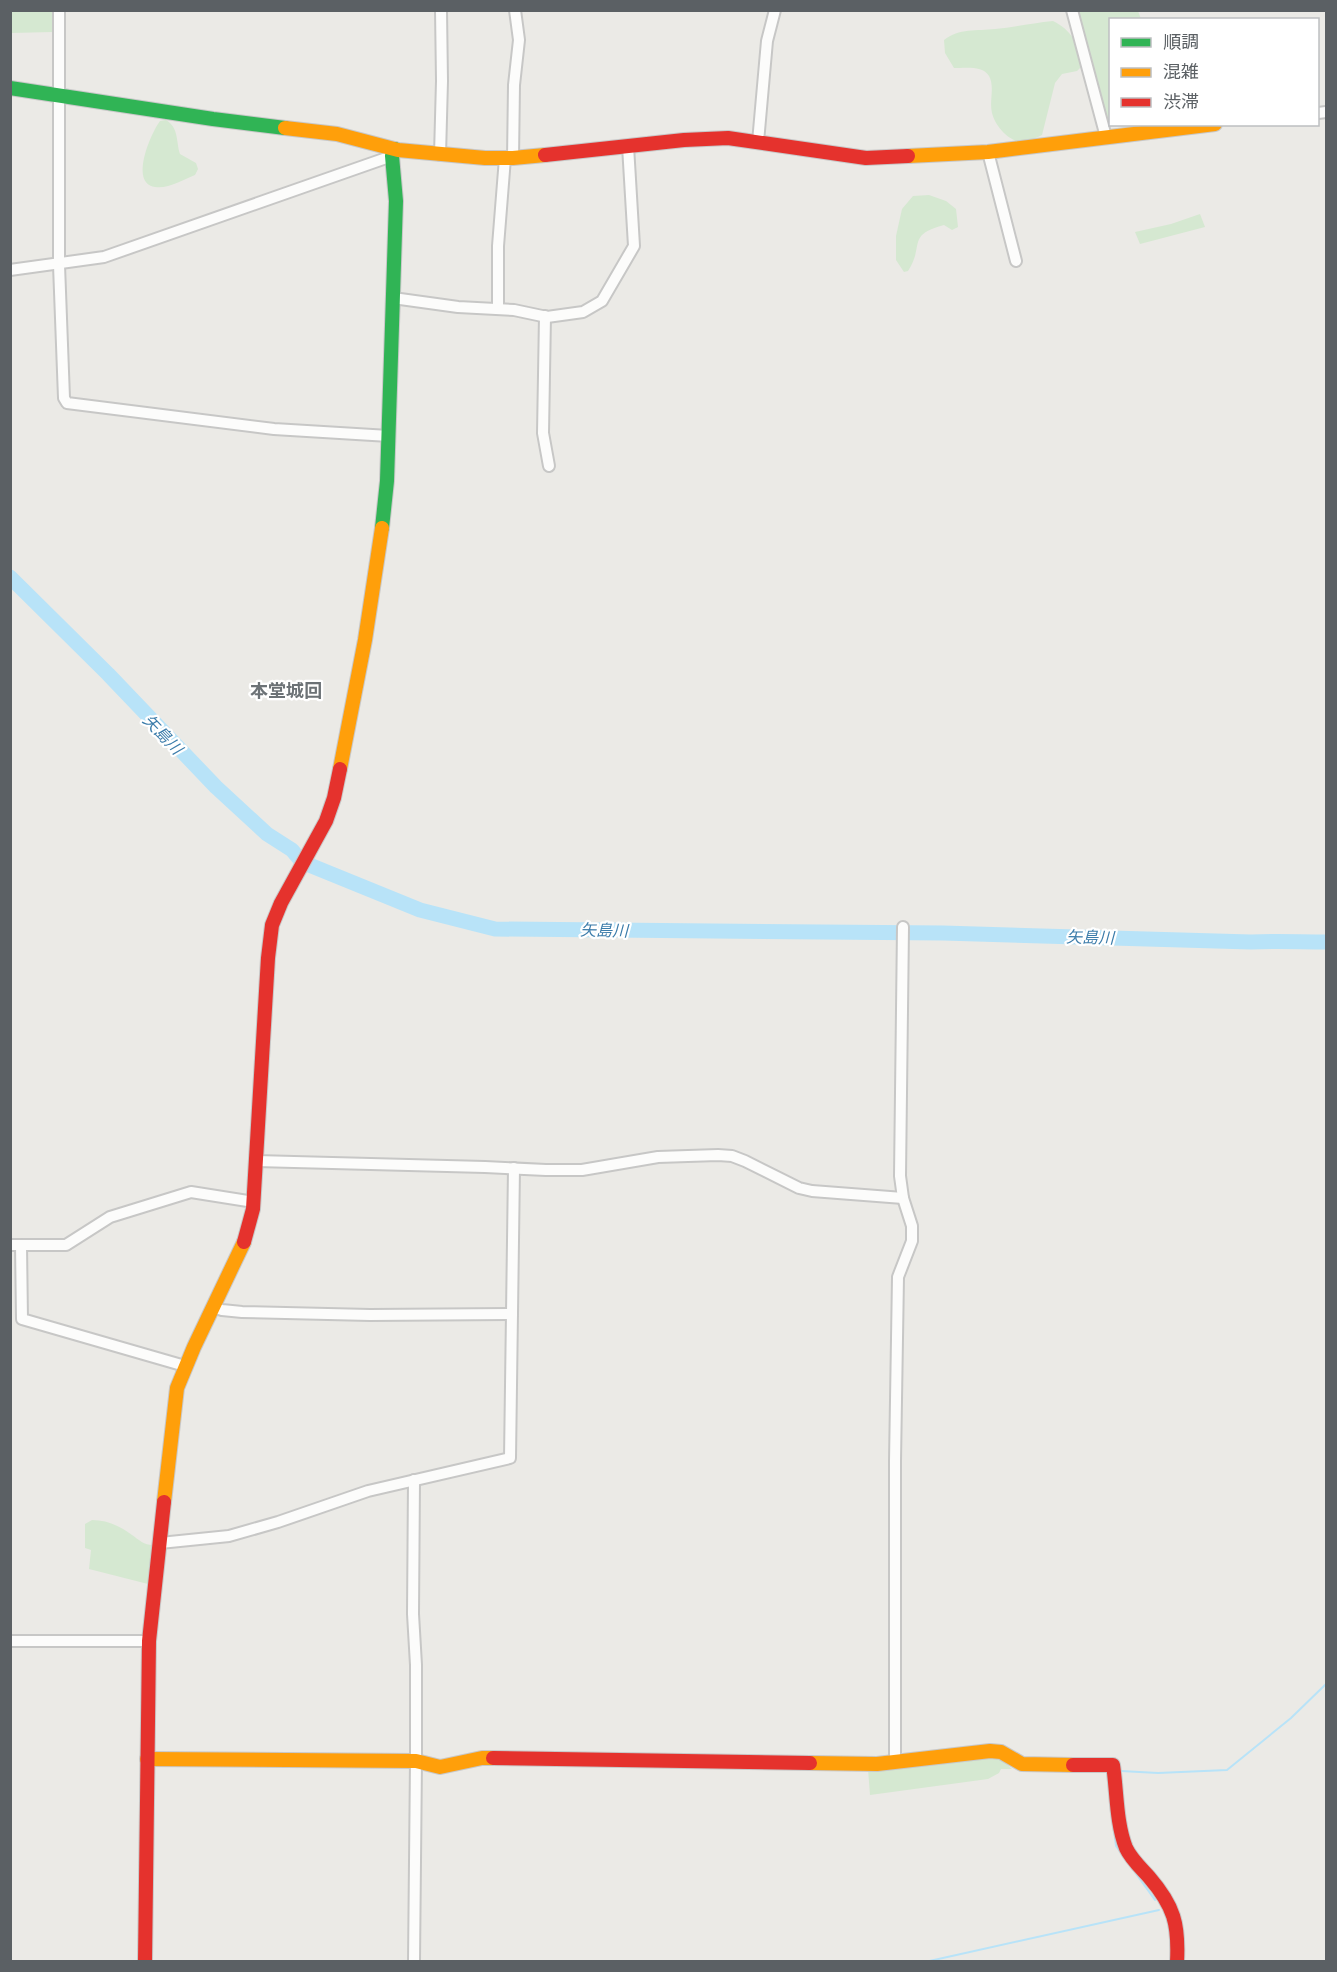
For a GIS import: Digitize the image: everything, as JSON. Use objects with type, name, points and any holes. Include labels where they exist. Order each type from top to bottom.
[{"type":"street","points":[[59,10],[59,265],[64,398],[67,403],[274,429],[389,436]]},
{"type":"street","points":[[440,155],[441,10]]},
{"type":"street","points":[[498,309],[498,246],[509,158],[519,40],[515,10]]},
{"type":"street","points":[[758,142],[767,40],[775,10]]},
{"type":"street","points":[[1072,10],[1107,137]]},
{"type":"street","points":[[10,88],[213,120],[337,134],[394,153],[509,158],[728,138],[866,158],[988,152],[1198,126]]},
{"type":"street","points":[[393,298],[458,307],[514,310],[545,316],[583,312],[602,302],[634,246],[628,146]]},
{"type":"street","points":[[988,152],[1016,261]]},
{"type":"street","points":[[10,270],[104,257],[394,153]]},
{"type":"street","points":[[144,1962],[149,1641],[177,1388],[213,1307],[240,1256],[248,1234],[254,1202],[268,958],[272,925],[326,821],[334,798],[374,592],[384,525],[389,436],[396,201],[394,153]]},
{"type":"street","points":[[545,316],[543,433],[549,466]]},
{"type":"street","points":[[895,1761],[898,1277],[912,1242],[912,1226],[903,1198],[900,1167],[903,927]]},
{"type":"street","points":[[256,1161],[582,1170],[658,1157],[732,1156],[799,1188],[903,1198]]},
{"type":"street","points":[[160,1543],[229,1536],[368,1491],[510,1458],[514,1168]]},
{"type":"street","points":[[185,1366],[22,1320],[16,1245],[66,1245],[110,1216],[191,1192],[254,1202]]},
{"type":"street","points":[[213,1307],[242,1312],[512,1314]]},
{"type":"street","points":[[414,1480],[413,1614],[416,1665],[414,1962]]},
{"type":"street","points":[[10,1641],[149,1641]]},
{"type":"street","points":[[147,1759],[416,1761],[440,1767],[482,1758],[877,1764],[990,1751],[1001,1752],[1022,1764],[1113,1765],[1125,1843],[1131,1855],[1162,1891],[1174,1910],[1178,1927],[1177,1962]]},
{"type":"green space","points":[[10,11],[53,11],[53,32],[11,33]]},
{"type":"green space","points":[[1077,11],[1138,11],[1141,18],[1109,18],[1109,123],[1107,123]]},
{"type":"green space","points":[[1053,21],[1065,29],[1073,39],[1084,64],[1077,71],[1062,74],[1055,83],[1042,135],[1029,141],[1019,142],[1004,133],[994,118],[991,108],[992,85],[989,76],[978,69],[954,68],[945,53],[944,40],[962,32]]},
{"type":"green space","points":[[166,120],[175,131],[180,154],[196,163],[198,169],[195,175],[180,182],[165,187],[155,187],[147,184],[144,177],[144,157],[156,127],[160,121]]},
{"type":"green space","points":[[929,195],[946,201],[956,209],[958,227],[952,230],[944,225],[920,237],[913,262],[908,271],[904,272],[896,260],[896,236],[902,209],[913,196]]},
{"type":"green space","points":[[1200,214],[1205,227],[1140,244],[1135,232],[1171,224]]},
{"type":"green space","points":[[92,1520],[113,1524],[142,1542],[153,1545],[148,1584],[89,1569],[91,1550],[85,1548],[85,1524]]},
{"type":"green space","points":[[988,1756],[1003,1761],[1012,1769],[1001,1769],[999,1773],[988,1779],[870,1795],[868,1769]]},
{"type":"waterway","name":"矢島川","points":[[10,577],[108,674],[216,787],[267,834],[292,850],[302,862],[420,910],[495,929],[943,933],[1326,942]]},
{"type":"waterway","points":[[1121,1771],[1158,1773],[1227,1770],[1291,1718],[1326,1684]]},
{"type":"waterway","points":[[1107,1771],[1116,1846],[1155,1900]]},
{"type":"waterway","points":[[925,1962],[1159,1910]]},
{"type":"traffic: fast","points":[[10,88],[285,128]]},
{"type":"traffic: fast","points":[[382,528],[387,481],[396,201],[392,156],[395,149]]},
{"type":"traffic: slow","points":[[908,156],[988,152],[1199,126]]},
{"type":"traffic: slow","points":[[285,128],[337,134],[398,150],[485,158],[545,155]]},
{"type":"traffic: slow","points":[[340,769],[365,640],[382,528]]},
{"type":"traffic: slow","points":[[164,1502],[177,1388],[244,1242]]},
{"type":"traffic: slow","points":[[810,1763],[877,1764],[990,1751],[1001,1752],[1022,1764],[1073,1765]]},
{"type":"traffic: slow","points":[[147,1759],[416,1761],[440,1767],[482,1758],[493,1758]]},
{"type":"traffic: jam","points":[[545,155],[684,140],[728,138],[866,158],[908,156]]},
{"type":"traffic: jam","points":[[244,1242],[253,1209],[272,925],[281,903],[326,821],[340,769]]},
{"type":"traffic: jam","points":[[145,1962],[149,1641],[164,1502]]},
{"type":"traffic: jam","points":[[493,1758],[810,1763]]},
{"type":"traffic: jam","points":[[1073,1765],[1113,1765],[1119,1818],[1126,1848],[1157,1887],[1169,1907],[1176,1926],[1177,1962]]},
{"type":"district","name":"本堂城回","points":[[286,691]]}]
